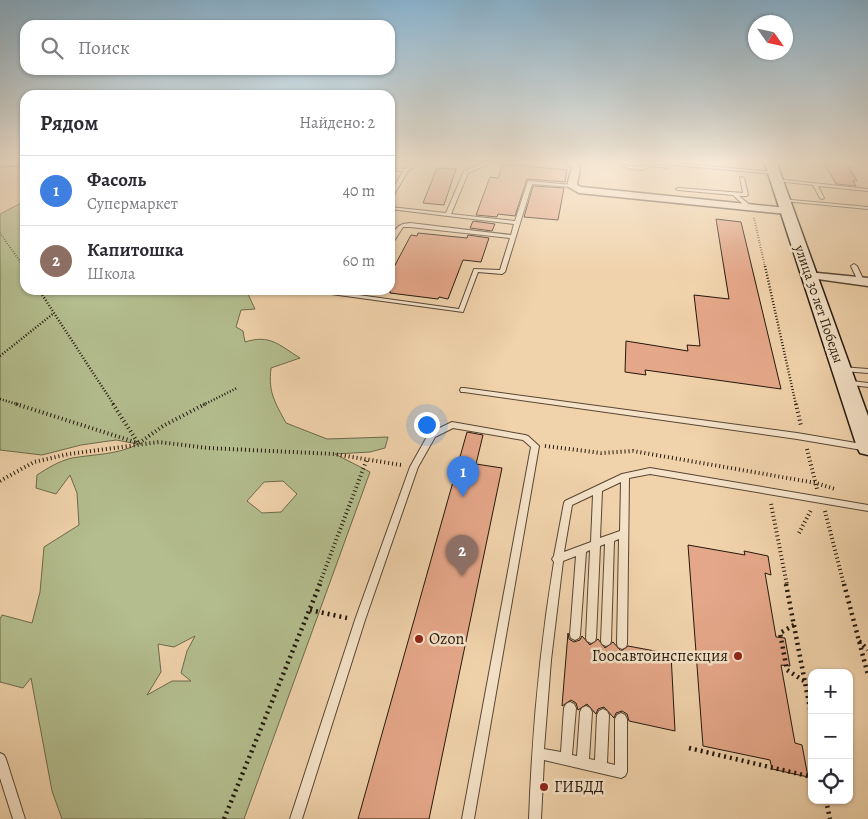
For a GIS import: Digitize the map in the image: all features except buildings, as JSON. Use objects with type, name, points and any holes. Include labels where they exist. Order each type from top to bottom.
[{"type":"main road","name":"улица 30 лет Победы","points":[[783,199],[868,448]]},
{"type":"street","points":[[670,199],[761,208],[785,205]]},
{"type":"street","points":[[808,275],[865,281]]},
{"type":"lane","points":[[448,215],[455,199]]},
{"type":"lane","points":[[347,295],[461,311],[476,270],[502,272],[525,199]]},
{"type":"lane","points":[[740,199],[749,207]]},
{"type":"lane","points":[[785,205],[812,202],[868,208]]},
{"type":"lane","points":[[395,209],[517,223]]},
{"type":"lane","points":[[410,225],[417,212]]},
{"type":"lane","points":[[395,235],[401,226],[410,225],[513,237]]},
{"type":"lane","points":[[854,266],[865,281]]},
{"type":"lane","points":[[843,375],[868,371]]},
{"type":"lane","points":[[843,375],[868,385]]},
{"type":"lane","points":[[464,390],[804,437],[868,448]]},
{"type":"lane","points":[[296,819],[360,620],[414,467],[432,435],[452,425],[525,438],[535,446],[468,819]]},
{"type":"lane","points":[[535,819],[537,753],[557,559],[568,503],[625,476],[650,471],[868,508]]},
{"type":"lane","points":[[622,644],[625,476]]},
{"type":"lane","points":[[591,638],[597,544],[598,488]]},
{"type":"lane","points":[[557,559],[624,533]]},
{"type":"lane","points":[[606,641],[610,538]]},
{"type":"lane","points":[[575,635],[581,550]]},
{"type":"lane","points":[[566,760],[570,708]]},
{"type":"lane","points":[[583,763],[586,712]]},
{"type":"lane","points":[[601,768],[604,715]]},
{"type":"lane","points":[[537,753],[621,772],[621,719]]},
{"type":"lane","points":[[0,759],[19,819]]},
{"type":"path","points":[[761,208],[753,219],[804,437],[868,675]]},
{"type":"path","points":[[1,233],[20,261]]},
{"type":"path","points":[[42,295],[138,443]]},
{"type":"path","points":[[0,356],[54,313]]},
{"type":"path","points":[[138,443],[163,426],[237,388]]},
{"type":"path","points":[[0,398],[138,443]]},
{"type":"path","points":[[0,481],[34,462],[69,454],[138,443],[159,442],[208,448],[325,453],[414,467]]},
{"type":"path","points":[[535,446],[567,447],[601,453],[633,451],[816,483],[838,490]]},
{"type":"path","points":[[224,819],[310,610],[367,459]]},
{"type":"path","points":[[779,503],[771,502],[811,714]]},
{"type":"path","points":[[803,508],[824,511]]},
{"type":"path","points":[[799,532],[812,509]]},
{"type":"path","points":[[310,610],[360,620]]},
{"type":"path","points":[[794,625],[780,633],[781,651],[787,670],[805,681]]},
{"type":"path","points":[[858,640],[868,650]]},
{"type":"path","points":[[689,748],[808,778]]},
{"type":"path","points":[[827,804],[830,819]]},
{"type":"green space","points":[[20,204],[20,295],[248,295],[255,309],[241,310],[236,327],[243,331],[245,342],[261,339],[268,340],[280,345],[300,358],[271,368],[272,391],[286,423],[327,439],[388,437],[385,448],[370,452],[335,454],[370,472],[244,819],[62,819],[52,791],[31,678],[23,688],[0,682],[0,619],[2,615],[32,623],[40,592],[44,547],[79,525],[77,493],[70,475],[56,494],[36,488],[37,475],[67,459],[114,452],[138,444],[116,440],[81,445],[42,455],[0,450],[0,214]],"holes":[[[283,481],[297,494],[281,512],[262,513],[247,501],[264,482]],[[195,636],[187,651],[181,673],[191,681],[172,681],[147,695],[161,672],[158,644],[174,647]]]},
{"type":"place","name":"Фасоль","points":[[463,497]]},
{"type":"place","name":"Капитошка","points":[[462,576]]},
{"type":"place","name":"Ozon","points":[[419,639]]},
{"type":"place","name":"Гоосавтоинспекция","points":[[738,656]]},
{"type":"place","name":"ГИБДД","points":[[544,787]]}]
